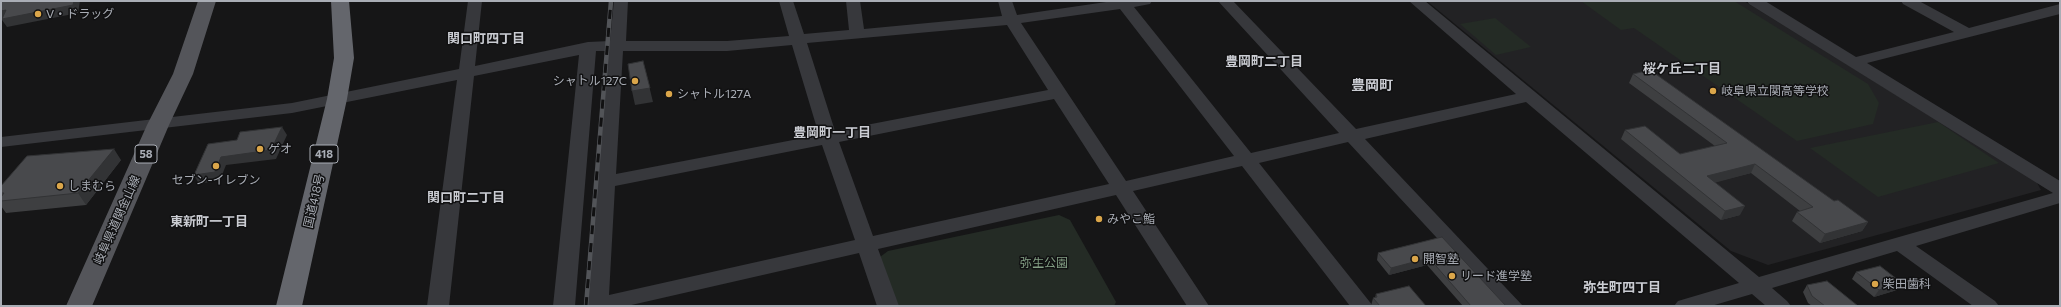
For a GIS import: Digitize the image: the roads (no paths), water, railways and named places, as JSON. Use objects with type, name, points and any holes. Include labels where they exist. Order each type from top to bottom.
[{"type":"highway","name":"国道418号","points":[[289,306],[337,99],[344,58],[340,1]]},
{"type":"main road","name":"岐阜県道関金山線","points":[[79,306],[158,125],[183,74],[207,1]]},
{"type":"street","points":[[438,306],[475,1]]},
{"type":"street","points":[[622,1],[619,39],[615,45],[598,306],[1530,96]]},
{"type":"street","points":[[786,1],[829,139],[868,244],[888,306]]},
{"type":"street","points":[[853,1],[857,34]]},
{"type":"street","points":[[1005,1],[1012,20],[1198,306]]},
{"type":"street","points":[[1,142],[158,125],[292,108],[467,71],[588,48],[615,45],[727,46],[1012,20],[1145,1]]},
{"type":"street","points":[[1225,1],[1512,306]]},
{"type":"street","points":[[1416,1],[1780,306]]},
{"type":"street","points":[[1754,1],[2060,189]]},
{"type":"street","points":[[1908,1],[1966,32]]},
{"type":"street","points":[[1124,4],[1362,306]]},
{"type":"street","points":[[1854,62],[2060,9]]},
{"type":"street","points":[[564,306],[588,48]]},
{"type":"street","points":[[605,182],[1059,93]]},
{"type":"street","points":[[1685,306],[2060,197]]},
{"type":"street","points":[[1900,244],[1988,306]]},
{"type":"railway","points":[[586,306],[611,1]]},
{"type":"place","name":"V・ドラッグ","points":[[38,14]]},
{"type":"place","name":"シャトル127C","points":[[635,81]]},
{"type":"place","name":"岐阜県立関高等学校","points":[[1713,91]]},
{"type":"place","name":"シャトル127A","points":[[669,94]]},
{"type":"place","name":"ゲオ","points":[[260,149]]},
{"type":"place","name":"セブン-イレブン","points":[[216,166]]},
{"type":"place","name":"しまむら","points":[[60,186]]},
{"type":"place","name":"みやこ鮨","points":[[1099,219]]},
{"type":"place","name":"開智塾","points":[[1415,259]]},
{"type":"place","name":"リード進学塾","points":[[1452,276]]},
{"type":"place","name":"柴田歯科","points":[[1875,284]]},
{"type":"district","name":"関口町四丁目","points":[[486,39]]},
{"type":"district","name":"豊岡町二丁目","points":[[1264,62]]},
{"type":"district","name":"桜ケ丘二丁目","points":[[1682,69]]},
{"type":"district","name":"豊岡町","points":[[1372,85]]},
{"type":"district","name":"豊岡町一丁目","points":[[832,133]]},
{"type":"district","name":"関口町二丁目","points":[[466,198]]},
{"type":"district","name":"東新町一丁目","points":[[209,222]]},
{"type":"district","name":"弥生町四丁目","points":[[1622,288]]},
{"type":"park label","name":"弥生公園","points":[[1044,263]]}]
